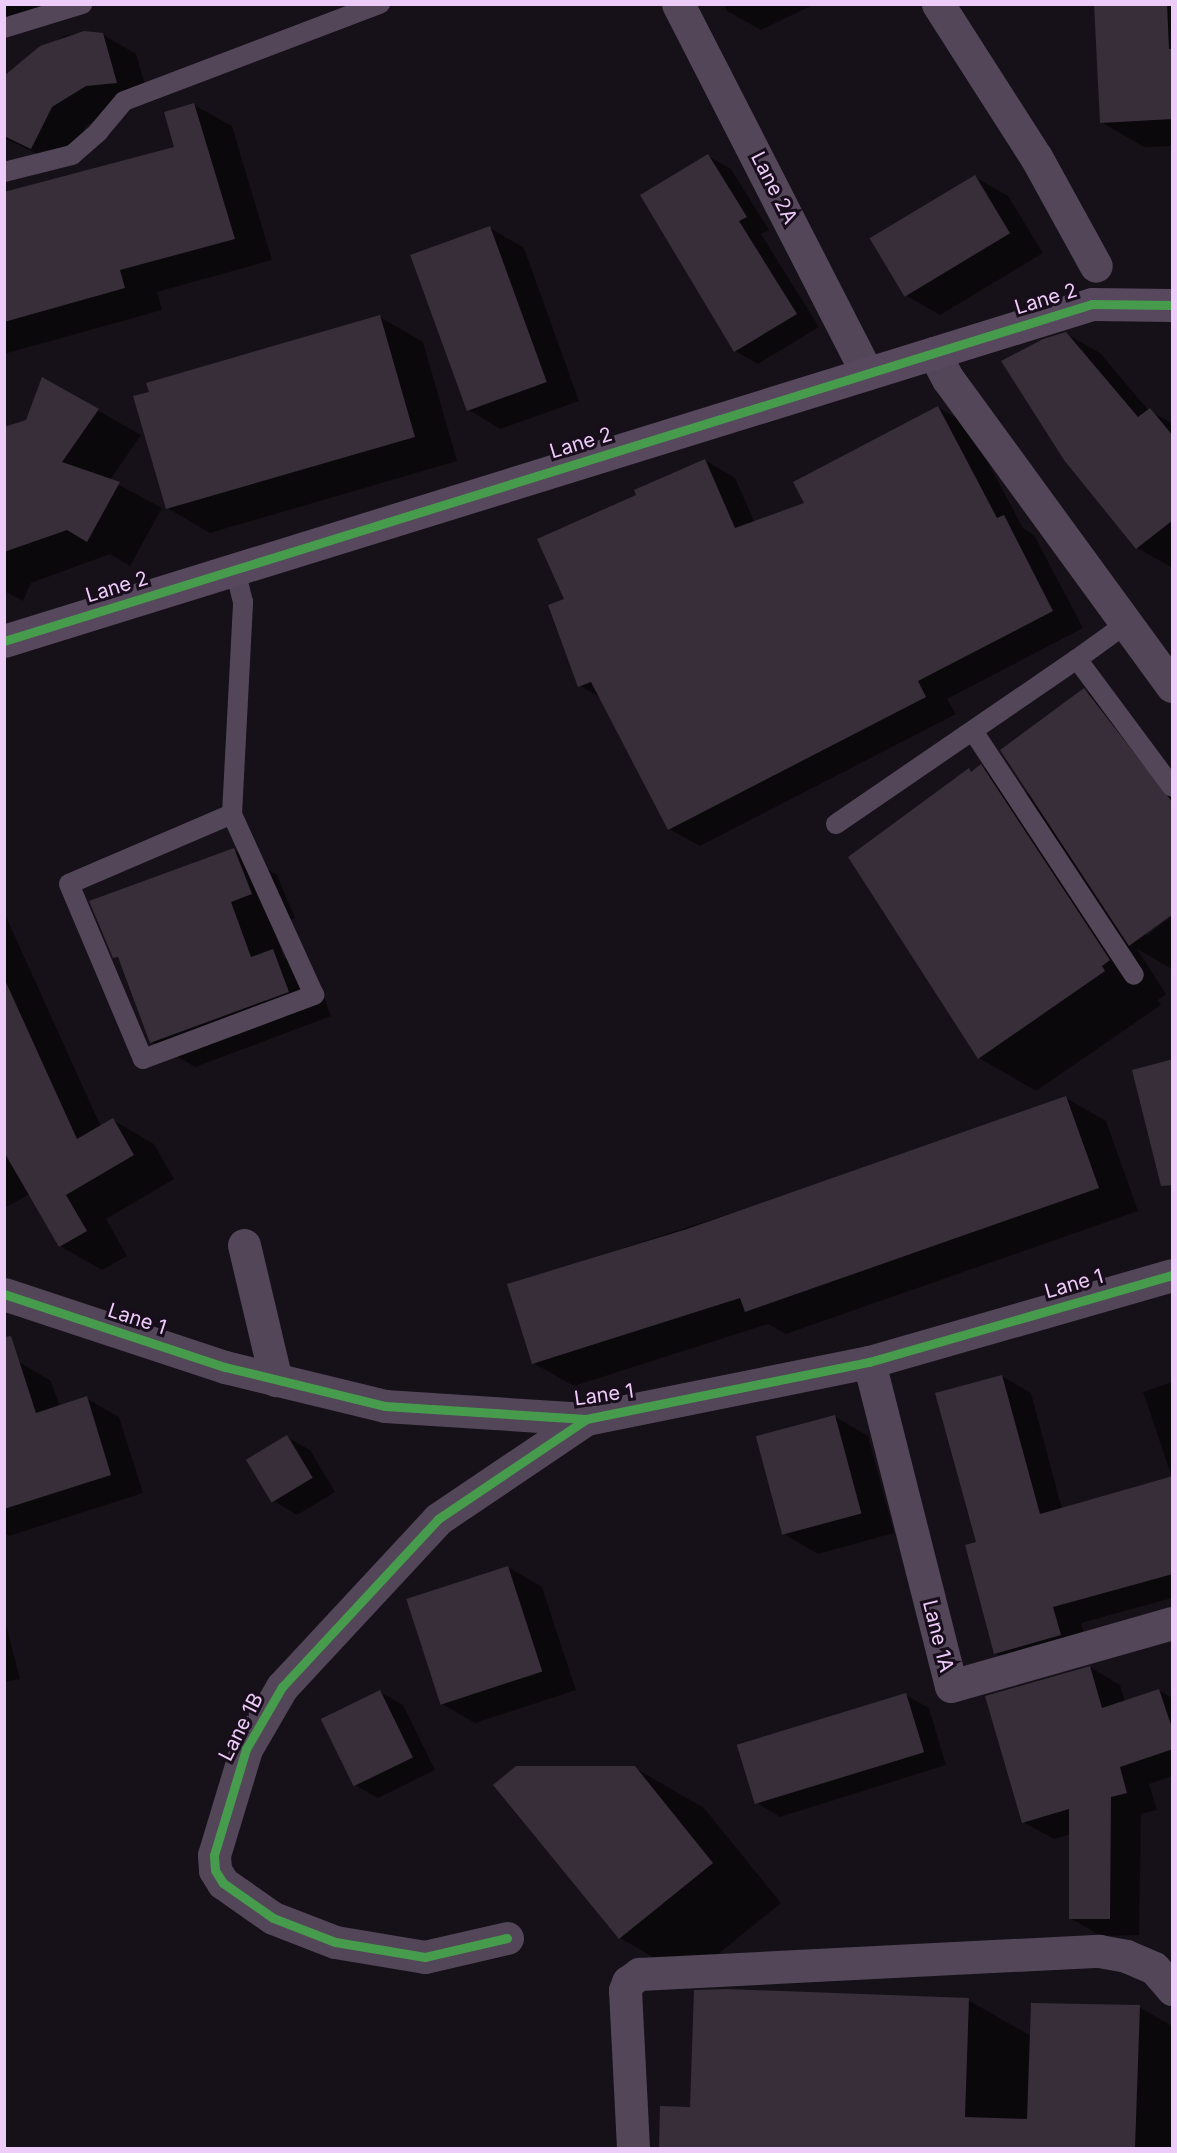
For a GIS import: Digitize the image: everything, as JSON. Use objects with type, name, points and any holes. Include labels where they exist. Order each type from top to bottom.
[{"type":"street","name":"Lane 2A","points":[[678,4],[867,373]]},
{"type":"street","points":[[938,4],[1036,157],[1096,266]]},
{"type":"street","name":"Lane 2","points":[[4,641],[1092,304],[1173,305]]},
{"type":"street","points":[[933,353],[948,379],[1173,686]]},
{"type":"street","points":[[244,1245],[276,1380]]},
{"type":"street","name":"Lane 1","points":[[4,1294],[276,1380],[385,1406],[586,1419],[869,1362],[1173,1275]]},
{"type":"street","name":"Lane 1A","points":[[869,1362],[951,1686],[1173,1623]]},
{"type":"street","name":"Lane 1B","points":[[507,1938],[425,1957],[335,1942],[273,1918],[223,1883],[215,1870],[214,1855],[246,1749],[282,1687],[438,1519],[586,1419]]},
{"type":"street","points":[[633,2148],[625,1990],[628,1982],[639,1974],[1099,1951],[1126,1956],[1154,1968],[1173,1989]]},
{"type":"lane","points":[[4,27],[82,4]]},
{"type":"lane","points":[[4,172],[72,155],[98,132],[124,101],[380,4]]},
{"type":"lane","points":[[232,814],[69,884],[143,1059],[314,995],[232,814],[243,602],[235,569]]},
{"type":"lane","points":[[836,825],[1127,623]]},
{"type":"lane","points":[[1077,659],[1173,787]]},
{"type":"lane","points":[[973,731],[1134,975]]},
{"type":"building","points":[[1094,4],[1167,4],[1169,49],[1173,49],[1173,119],[1100,123]]},
{"type":"building","points":[[84,31],[103,33],[117,83],[86,86],[52,107],[31,149],[4,136],[4,76],[40,46]]},
{"type":"building","points":[[194,103],[235,239],[120,270],[125,288],[4,322],[4,192],[174,147],[164,112]]},
{"type":"building","points":[[708,154],[747,217],[739,221],[797,314],[734,352],[640,195]]},
{"type":"building","points":[[975,175],[1010,233],[905,297],[870,238]]},
{"type":"building","points":[[490,226],[547,382],[467,411],[410,255]]},
{"type":"building","points":[[380,315],[415,437],[166,509],[133,396],[149,392],[146,383]]},
{"type":"building","points":[[1066,332],[1138,417],[1150,408],[1173,436],[1173,520],[1136,549],[1064,460],[1001,361],[1043,339]]},
{"type":"building","points":[[42,377],[99,409],[62,462],[120,482],[87,542],[67,530],[4,552],[4,427],[26,420]]},
{"type":"building","points":[[938,406],[997,518],[1004,515],[1053,611],[918,681],[926,697],[668,830],[591,682],[578,687],[548,605],[564,599],[537,539],[636,495],[634,490],[705,459],[735,528],[804,503],[793,482]]},
{"type":"building","points":[[1084,688],[1173,803],[1173,914],[1129,946],[1000,750]]},
{"type":"building","points":[[981,764],[1110,960],[1102,966],[1105,971],[978,1059],[848,857],[969,768],[971,772]]},
{"type":"building","points":[[234,848],[252,894],[231,902],[251,957],[273,949],[289,992],[150,1043],[118,957],[113,958],[89,901]]},
{"type":"building","points":[[4,978],[77,1139],[113,1118],[134,1155],[66,1195],[87,1231],[59,1247],[4,1152]]},
{"type":"building","points":[[1173,1059],[1173,1185],[1161,1186],[1132,1070]]},
{"type":"building","points":[[1066,1096],[1099,1188],[745,1312],[740,1298],[532,1364],[507,1284],[687,1229]]},
{"type":"building","points":[[11,1336],[36,1413],[87,1396],[111,1475],[4,1509],[4,1337]]},
{"type":"building","points":[[1002,1375],[1040,1514],[1173,1476],[1173,1574],[1053,1607],[1061,1635],[994,1654],[965,1545],[976,1542],[935,1393]]},
{"type":"building","points":[[835,1415],[861,1514],[782,1535],[756,1436]]},
{"type":"building","points":[[287,1435],[313,1478],[272,1503],[246,1460]]},
{"type":"building","points":[[508,1566],[542,1672],[441,1705],[406,1599]]},
{"type":"building","points":[[1090,1666],[1102,1708],[1159,1689],[1173,1731],[1173,1749],[1120,1767],[1127,1793],[1111,1797],[1110,1919],[1069,1919],[1069,1809],[1022,1823],[985,1696]]},
{"type":"building","points":[[380,1690],[413,1757],[354,1786],[321,1719]]},
{"type":"building","points":[[906,1693],[924,1752],[755,1804],[737,1745]]},
{"type":"building","points":[[516,1766],[635,1766],[713,1863],[619,1939],[493,1785]]},
{"type":"building","points":[[727,1989],[969,1998],[965,2117],[1027,2119],[1031,2003],[1140,2005],[1135,2148],[659,2148],[660,2106],[690,2107],[694,1990]]},
{"type":"cycle path","points":[[4,641],[1092,304],[1172,305]]},
{"type":"cycle path","points":[[4,1294],[225,1367],[385,1406],[586,1419],[869,1362],[1172,1275]]},
{"type":"cycle path","points":[[507,1938],[425,1957],[335,1942],[273,1918],[223,1883],[215,1870],[214,1855],[246,1749],[282,1687],[438,1519],[586,1419]]}]
